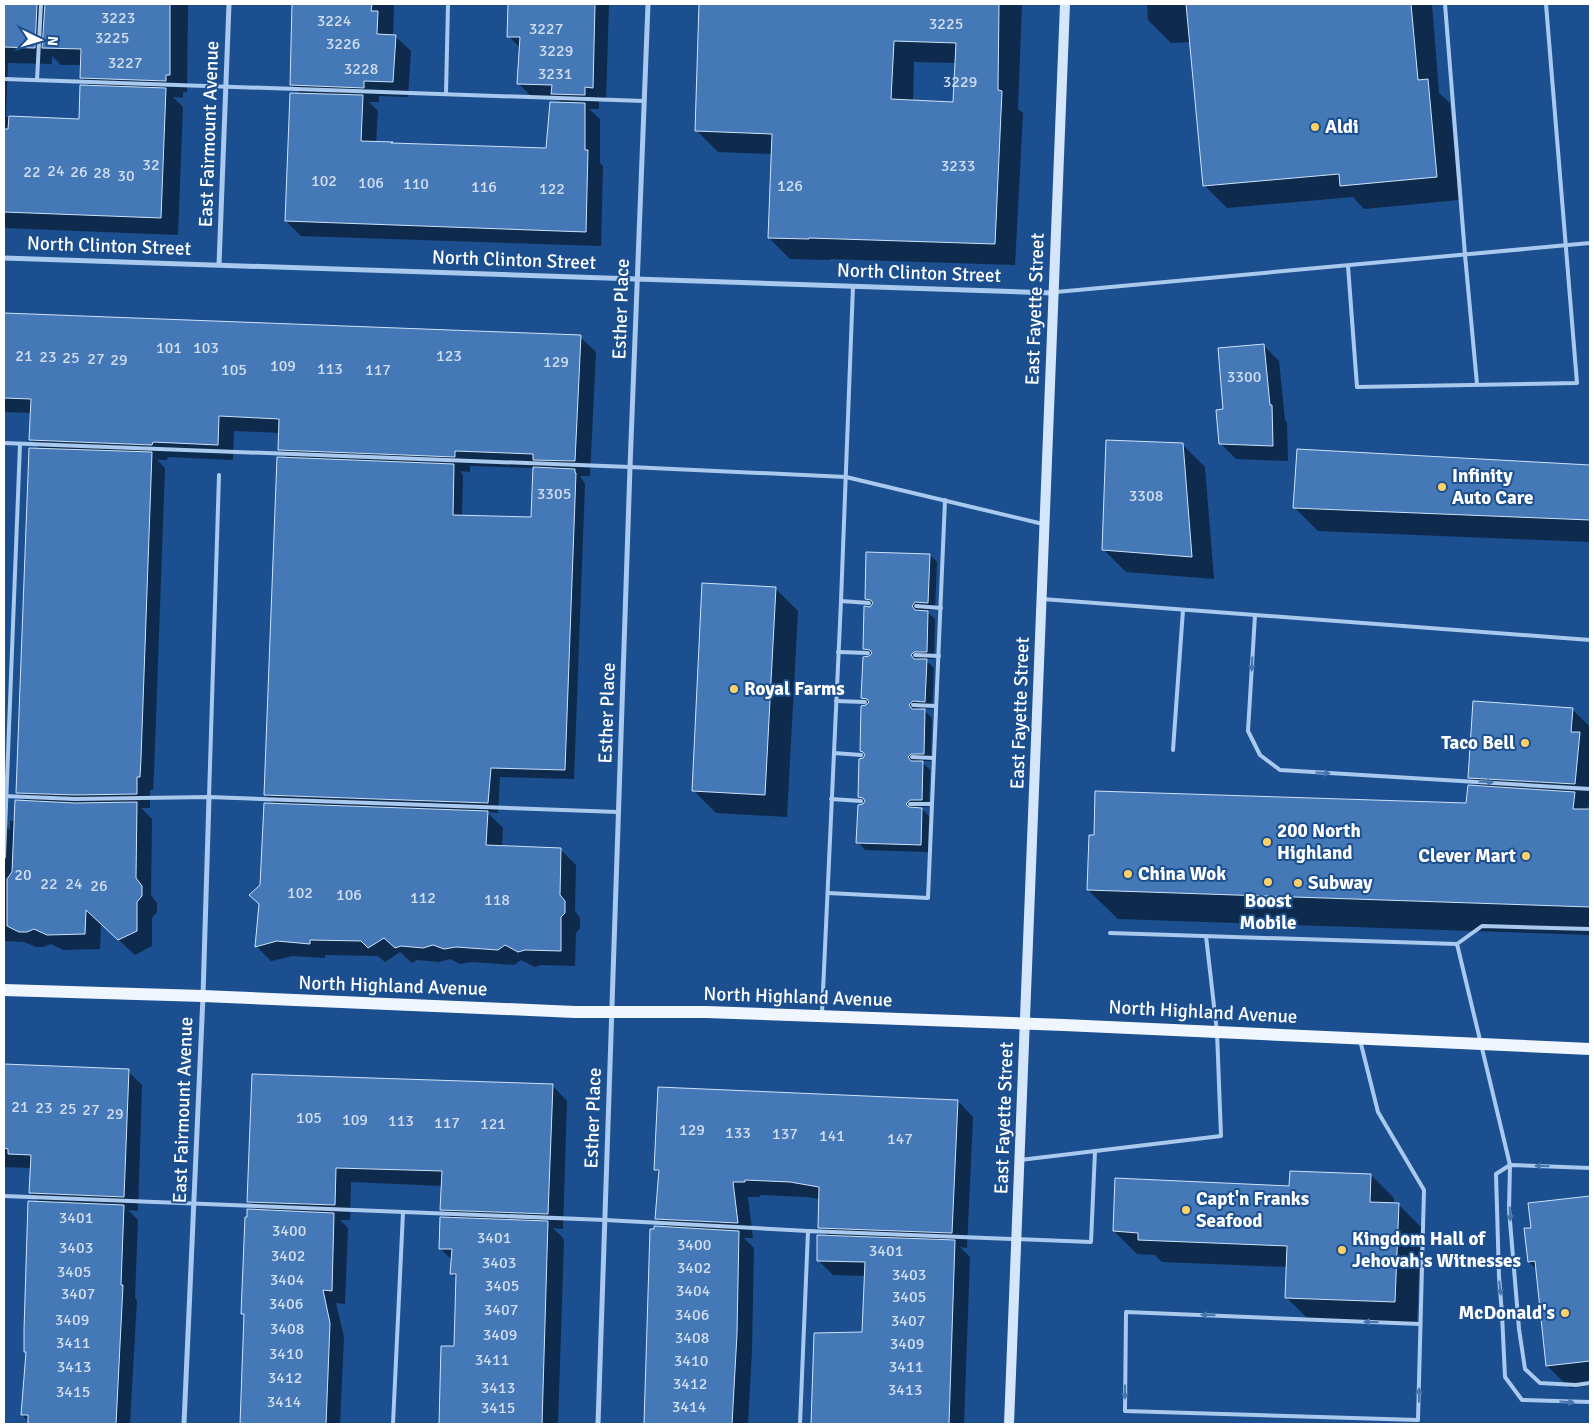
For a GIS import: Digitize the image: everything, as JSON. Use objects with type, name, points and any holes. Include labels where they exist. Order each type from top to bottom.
[{"type":"main road","name":"East Fayette Street","points":[[1010,1424],[1065,4]]},
{"type":"main road","name":"North Highland Avenue","points":[[4,990],[203,996],[612,1013],[706,1012],[1025,1023],[1590,1049]]},
{"type":"street","name":"East Fairmount Avenue","points":[[219,265],[229,4]]},
{"type":"street","name":"Esther Place","points":[[598,1424],[630,467],[648,4]]},
{"type":"street","name":"North Clinton Street","points":[[4,258],[1054,293]]},
{"type":"street","name":"East Fairmount Avenue","points":[[184,1424],[203,996],[209,797]]},
{"type":"lane","points":[[37,80],[41,4]]},
{"type":"lane","points":[[446,94],[448,4]]},
{"type":"lane","points":[[1445,4],[1477,384]]},
{"type":"lane","points":[[1348,266],[1357,387],[1578,383],[1546,4]]},
{"type":"lane","points":[[4,79],[644,101]]},
{"type":"lane","points":[[1054,293],[1590,243]]},
{"type":"lane","points":[[822,1017],[853,286]]},
{"type":"lane","points":[[4,443],[846,477],[1044,524]]},
{"type":"lane","points":[[4,857],[20,444]]},
{"type":"lane","points":[[209,797],[219,475]]},
{"type":"lane","points":[[828,893],[928,898],[945,500]]},
{"type":"lane","points":[[1042,600],[1590,640]]},
{"type":"lane","points":[[841,601],[869,603]]},
{"type":"lane","points":[[916,606],[941,608]]},
{"type":"lane","points":[[1173,750],[1183,610]]},
{"type":"lane","points":[[1255,615],[1248,731],[1260,755],[1280,770],[1590,789]]},
{"type":"lane","points":[[838,652],[868,653]]},
{"type":"lane","points":[[915,655],[938,656]]},
{"type":"lane","points":[[836,701],[865,702]]},
{"type":"lane","points":[[913,705],[936,706]]},
{"type":"lane","points":[[834,753],[862,755]]},
{"type":"lane","points":[[912,757],[934,758]]},
{"type":"lane","points":[[5,796],[76,799],[209,797],[618,812]]},
{"type":"lane","points":[[831,799],[861,801]]},
{"type":"lane","points":[[910,804],[932,804]]},
{"type":"lane","points":[[1110,933],[1457,944],[1482,926],[1590,929]]},
{"type":"lane","points":[[1020,1160],[1221,1136],[1217,1032],[1206,936]]},
{"type":"lane","points":[[1457,944],[1510,1165],[1509,1210],[1519,1329],[1525,1369],[1540,1383],[1576,1385],[1590,1383]]},
{"type":"lane","points":[[1359,1038],[1378,1112],[1424,1190],[1418,1420],[1125,1411],[1126,1312],[1420,1324]]},
{"type":"lane","points":[[4,1196],[1091,1242],[1095,1151]]},
{"type":"lane","points":[[1590,1168],[1510,1165],[1496,1174],[1498,1277],[1505,1377],[1522,1400],[1590,1402]]},
{"type":"lane","points":[[393,1424],[403,1212]]},
{"type":"lane","points":[[800,1424],[808,1231]]},
{"type":"building","points":[[4,4],[37,4],[35,48],[4,47]]},
{"type":"building","points":[[45,4],[170,4],[170,75],[166,75],[166,81],[80,78],[81,49],[42,48]]},
{"type":"building","points":[[292,4],[372,4],[371,11],[378,11],[377,34],[396,35],[393,82],[364,81],[364,88],[290,85]]},
{"type":"building","points":[[508,4],[595,4],[593,88],[585,87],[585,95],[551,94],[552,85],[517,84],[520,37],[507,37]]},
{"type":"building","points":[[699,4],[999,4],[998,90],[1002,91],[995,244],[768,238],[772,134],[695,131]],"holes":[[[894,41],[956,43],[953,102],[891,99]]]},
{"type":"building","name":"Aldi","points":[[1186,4],[1411,4],[1418,80],[1428,79],[1437,177],[1340,186],[1339,174],[1203,186]]},
{"type":"building","points":[[80,85],[166,88],[161,218],[4,212],[4,129],[8,129],[9,116],[79,119]]},
{"type":"building","points":[[290,93],[363,95],[361,141],[393,142],[391,143],[546,148],[550,102],[585,103],[585,150],[588,150],[586,232],[285,221]]},
{"type":"building","points":[[4,313],[581,335],[575,461],[533,460],[533,454],[455,451],[455,457],[278,450],[279,419],[219,416],[218,445],[153,442],[152,445],[29,440],[31,399],[4,398]]},
{"type":"building","points":[[1264,344],[1270,405],[1272,405],[1273,446],[1219,444],[1216,410],[1223,409],[1218,348]]},
{"type":"building","points":[[1106,440],[1183,443],[1192,557],[1102,550]]},
{"type":"building","points":[[29,448],[152,452],[141,758],[140,777],[137,777],[137,794],[75,795],[16,793]]},
{"type":"building","name":"Infinity Auto Care","points":[[1297,449],[1590,465],[1590,520],[1293,508]]},
{"type":"building","points":[[277,457],[454,464],[453,515],[531,517],[533,467],[575,469],[565,770],[491,768],[488,803],[264,795]]},
{"type":"building","name":"Royal Farms","points":[[866,552],[930,554],[928,603],[915,602],[912,606],[915,610],[928,611],[927,652],[914,652],[911,655],[914,659],[927,659],[925,702],[913,701],[909,705],[912,709],[925,709],[924,754],[911,754],[908,757],[911,761],[923,761],[922,800],[910,800],[906,804],[909,807],[922,808],[921,845],[856,843],[858,805],[863,804],[865,801],[863,798],[858,797],[859,759],[865,755],[860,751],[861,706],[869,702],[867,699],[861,698],[863,657],[869,656],[872,653],[870,650],[863,649],[864,606],[870,607],[873,603],[871,600],[865,599]]},
{"type":"building","name":"Royal Farms","points":[[702,583],[776,587],[765,795],[692,791]]},
{"type":"building","name":"Taco Bell","points":[[1473,701],[1573,708],[1571,732],[1580,732],[1575,784],[1468,778]]},
{"type":"building","name":"200 North Highland","points":[[1468,785],[1575,792],[1573,809],[1590,809],[1590,907],[1087,890],[1089,835],[1094,835],[1095,791],[1466,803]]},
{"type":"building","points":[[15,800],[75,803],[137,802],[136,878],[142,886],[142,896],[137,902],[137,931],[118,940],[86,910],[85,934],[47,935],[34,929],[27,932],[19,932],[7,926],[7,879],[12,872]]},
{"type":"building","points":[[264,803],[488,811],[486,845],[561,848],[560,895],[565,901],[565,913],[561,917],[561,951],[525,950],[518,952],[505,945],[498,950],[456,947],[444,949],[433,945],[423,948],[401,946],[395,948],[384,938],[368,948],[361,941],[310,940],[310,944],[277,941],[255,947],[259,904],[249,895],[260,885]]},
{"type":"building","points":[[4,1064],[129,1069],[124,1197],[29,1193],[31,1155],[8,1154],[8,1149],[4,1148]]},
{"type":"building","points":[[252,1074],[553,1084],[548,1214],[440,1210],[442,1171],[336,1168],[335,1205],[247,1202]]},
{"type":"building","points":[[658,1087],[958,1100],[952,1233],[818,1228],[819,1187],[790,1182],[745,1180],[745,1182],[733,1182],[738,1223],[655,1219],[659,1170],[654,1170]]},
{"type":"building","points":[[1290,1171],[1371,1174],[1370,1202],[1399,1203],[1395,1302],[1285,1298],[1287,1246],[1138,1240],[1138,1233],[1113,1231],[1115,1178],[1289,1186]]},
{"type":"building","name":"McDonald's","points":[[1590,1196],[1590,1361],[1546,1366],[1535,1261],[1528,1262],[1524,1228],[1531,1228],[1528,1203]]},
{"type":"building","points":[[28,1201],[124,1205],[121,1285],[123,1285],[116,1424],[28,1424],[28,1415],[21,1415],[26,1352],[24,1352],[24,1330]]},
{"type":"building","points":[[247,1209],[334,1213],[332,1291],[323,1290],[330,1323],[326,1424],[240,1424],[244,1314],[241,1314],[245,1217],[247,1217]]},
{"type":"building","points":[[440,1217],[548,1221],[542,1424],[439,1424],[441,1346],[454,1346],[456,1274],[450,1274],[452,1249],[439,1249]]},
{"type":"building","points":[[654,1226],[739,1231],[737,1334],[732,1424],[644,1424],[650,1229],[654,1229]]},
{"type":"building","points":[[817,1235],[955,1240],[949,1424],[811,1424],[814,1333],[862,1332],[865,1262],[817,1261]]},
{"type":"place","name":"Aldi","points":[[1315,127]]},
{"type":"place","name":"Infinity Auto Care","points":[[1442,487]]},
{"type":"place","name":"Royal Farms","points":[[734,689]]},
{"type":"place","name":"Taco Bell","points":[[1525,743]]},
{"type":"place","name":"200 North Highland","points":[[1267,842]]},
{"type":"place","name":"Clever Mart","points":[[1526,856]]},
{"type":"place","name":"China Wok","points":[[1128,874]]},
{"type":"place","name":"Boost Mobile","points":[[1268,882]]},
{"type":"place","name":"Subway","points":[[1298,883]]},
{"type":"place","name":"Capt'n Franks Seafood","points":[[1186,1210]]},
{"type":"place","name":"Kingdom Hall of Jehovah's Witnesses","points":[[1342,1250]]},
{"type":"place","name":"McDonald's","points":[[1565,1313]]}]
